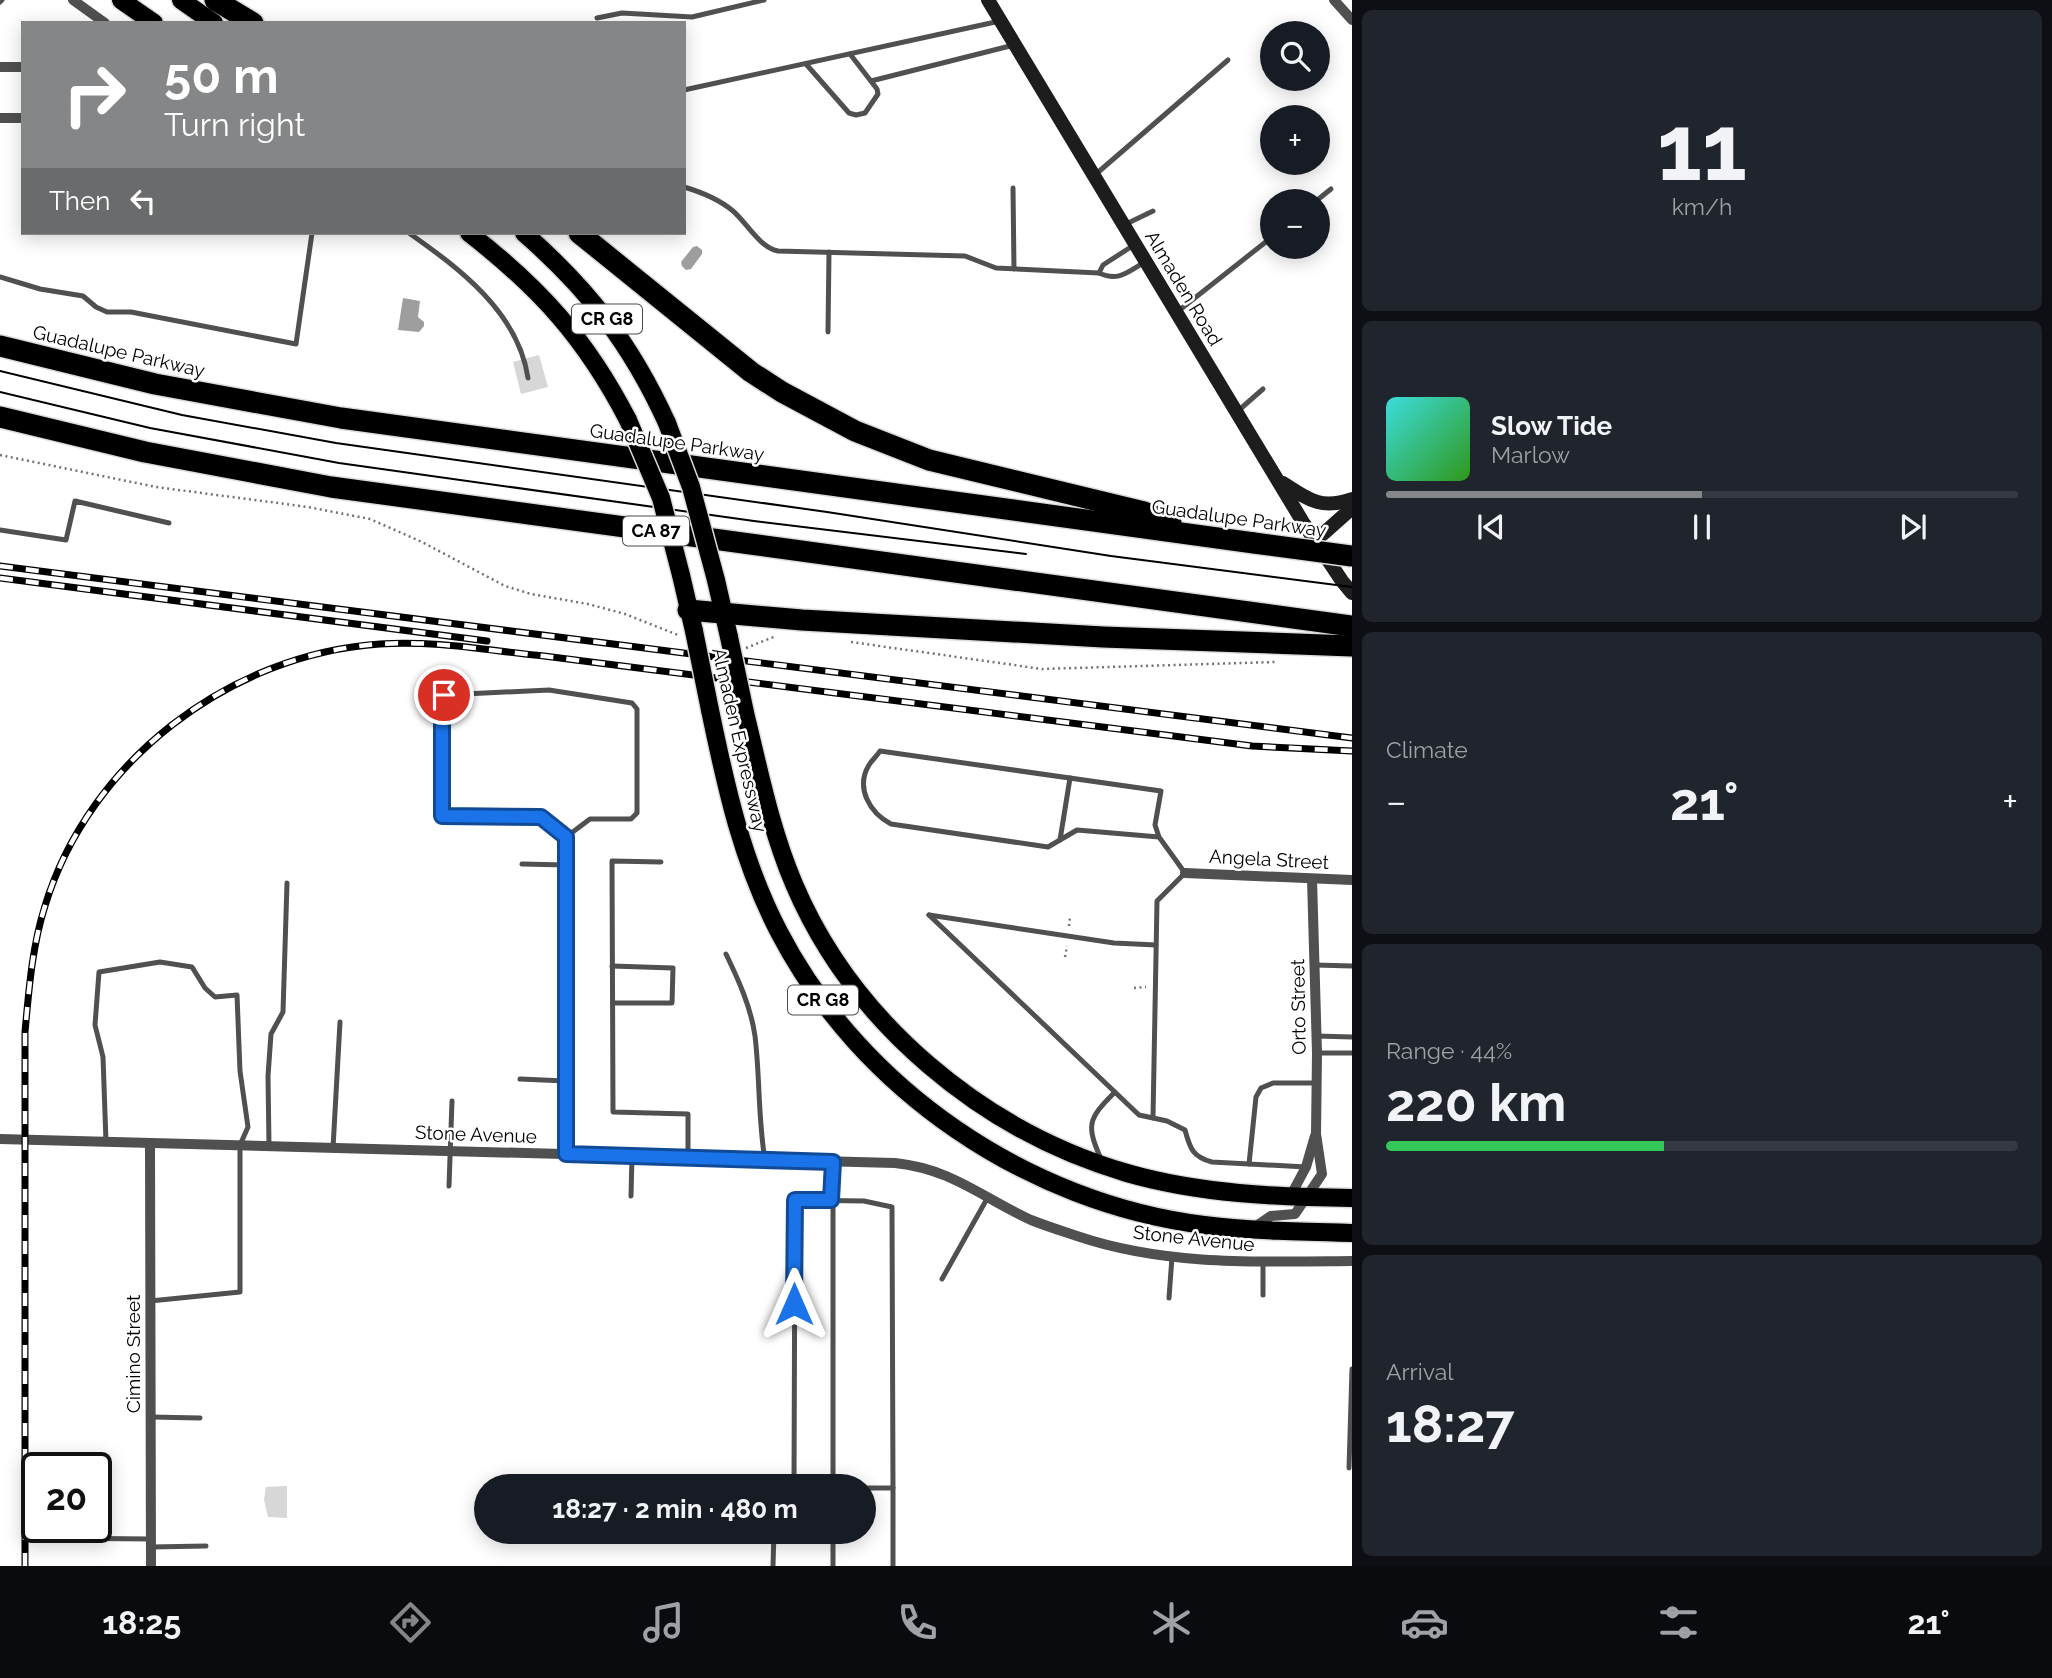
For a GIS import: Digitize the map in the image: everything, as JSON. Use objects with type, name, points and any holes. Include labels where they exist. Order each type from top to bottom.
[{"type":"highway","points":[[215,0],[250,21]]},
{"type":"highway","points":[[581,235],[751,372],[782,393],[843,425],[929,460],[1156,516],[1168,520],[1184,533]]},
{"type":"highway","name":"Guadalupe Parkway","points":[[0,345],[167,386],[341,418],[1352,556]]},
{"type":"highway","name":"CA 87","points":[[0,417],[145,452],[331,487],[1352,626]]},
{"type":"highway","points":[[688,610],[724,615],[1103,637],[1345,646]]},
{"type":"main road","points":[[121,0],[151,21]]},
{"type":"main road","points":[[181,0],[211,21]]},
{"type":"main road","name":"Almaden Expressway","points":[[471,235],[520,275],[567,324],[608,381],[628,420],[661,498],[694,631],[734,818],[760,892],[804,974],[829,1008],[882,1069],[914,1097],[1002,1159],[1112,1205],[1202,1225],[1352,1233]]},
{"type":"main road","name":"Almaden Expressway","points":[[526,235],[559,264],[594,302],[642,372],[667,423],[691,486],[716,580],[774,831],[794,885],[816,930],[878,1016],[923,1060],[967,1094],[1030,1135],[1104,1166],[1205,1190],[1352,1198]]},
{"type":"street","points":[[73,0],[102,21]]},
{"type":"street","name":"Almaden Road","points":[[988,0],[1315,541],[1352,593]]},
{"type":"street","points":[[1334,0],[1352,20]]},
{"type":"street","points":[[0,67],[21,67]]},
{"type":"street","points":[[0,118],[21,118]]},
{"type":"street","points":[[1278,480],[1304,497],[1323,504],[1352,499]]},
{"type":"street","points":[[1315,541],[1352,508]]},
{"type":"street","points":[[566,837],[566,1154]]},
{"type":"street","name":"Angela Street","points":[[1185,873],[1352,880]]},
{"type":"street","name":"Orto Street","points":[[1299,1196],[1322,1174],[1316,1133],[1317,1053],[1312,879]]},
{"type":"street","name":"Orto Street","points":[[1252,1229],[1271,1216],[1295,1214],[1316,1133]]},
{"type":"street","name":"Stone Avenue","points":[[0,1139],[919,1166],[944,1173],[1032,1220],[1081,1237],[1143,1253],[1264,1262],[1352,1261]]},
{"type":"street","name":"Cimino Street","points":[[150,1143],[151,1566]]},
{"type":"lane","points":[[597,18],[622,13],[692,18],[764,0]]},
{"type":"lane","points":[[686,90],[1000,21]]},
{"type":"lane","points":[[871,80],[1015,44]]},
{"type":"lane","points":[[806,64],[849,113],[856,115],[864,113],[876,99],[877,89],[850,54]]},
{"type":"lane","points":[[1094,176],[1228,60]]},
{"type":"lane","points":[[686,188],[712,198],[732,211],[772,250],[965,256],[988,266],[1099,273],[1111,278],[1146,262]]},
{"type":"lane","points":[[1013,188],[1014,269]]},
{"type":"lane","points":[[1124,226],[1153,211]]},
{"type":"lane","points":[[0,277],[40,289],[83,296],[107,312],[131,312],[296,344],[312,235]]},
{"type":"lane","points":[[412,235],[451,262],[505,318],[525,357],[528,378]]},
{"type":"lane","points":[[1099,273],[1103,265],[1135,245]]},
{"type":"lane","points":[[1177,312],[1260,246]]},
{"type":"lane","points":[[828,332],[829,252]]},
{"type":"lane","points":[[1237,411],[1263,389]]},
{"type":"lane","points":[[0,530],[66,540],[75,501],[169,523]]},
{"type":"lane","points":[[549,690],[632,703],[637,709],[637,813],[631,819],[590,818],[566,837],[541,817],[442,816],[444,695],[549,690]]},
{"type":"lane","points":[[1153,1118],[1157,901],[1185,873],[1159,838],[1155,825],[1161,790],[880,751],[867,766],[864,789],[867,800],[878,817],[891,824],[1048,848],[1077,830],[1159,838]]},
{"type":"lane","points":[[1060,840],[1070,778]]},
{"type":"lane","points":[[661,862],[612,861],[613,1112],[688,1114],[688,1158]]},
{"type":"lane","points":[[522,864],[566,865]]},
{"type":"lane","points":[[269,1146],[268,1076],[271,1034],[283,1012],[287,883]]},
{"type":"lane","points":[[1156,945],[1114,943],[929,915],[1139,1115],[1167,1121],[1185,1130],[1192,1153],[1200,1159],[1306,1167]]},
{"type":"lane","points":[[726,954],[741,988],[755,1034],[759,1125],[765,1160]]},
{"type":"lane","points":[[106,1142],[103,1057],[96,1025],[99,972],[160,962],[192,967],[205,988],[215,997],[237,995],[240,1071],[248,1127],[240,1145],[240,1292],[150,1301]]},
{"type":"lane","points":[[1315,965],[1352,966]]},
{"type":"lane","points":[[612,966],[673,968],[672,1003],[612,1003]]},
{"type":"lane","points":[[333,1148],[340,1022]]},
{"type":"lane","points":[[1316,1036],[1352,1037]]},
{"type":"lane","points":[[1317,1053],[1352,1053]]},
{"type":"lane","points":[[520,1079],[566,1081]]},
{"type":"lane","points":[[1249,1164],[1256,1097],[1261,1088],[1273,1083],[1317,1083]]},
{"type":"lane","points":[[1104,1166],[1090,1135],[1090,1126],[1097,1110],[1114,1093]]},
{"type":"lane","points":[[449,1186],[452,1101]]},
{"type":"lane","points":[[631,1196],[632,1156]]},
{"type":"lane","points":[[833,1162],[833,1474]]},
{"type":"lane","points":[[942,1279],[988,1197]]},
{"type":"lane","points":[[794,1474],[795,1200],[864,1201],[892,1207],[892,1566]]},
{"type":"lane","points":[[1169,1298],[1172,1257]]},
{"type":"lane","points":[[1263,1295],[1264,1262]]},
{"type":"lane","points":[[1349,1468],[1352,1369]]},
{"type":"lane","points":[[151,1417],[200,1418]]},
{"type":"lane","points":[[876,1488],[893,1488]]},
{"type":"lane","points":[[112,1541],[206,1546]]},
{"type":"lane","points":[[774,1544],[774,1566]]},
{"type":"lane","points":[[833,1544],[834,1566]]},
{"type":"path","points":[[1069,929],[1070,916]]},
{"type":"path","points":[[1065,957],[1067,946]]},
{"type":"path","points":[[1134,988],[1146,987]]},
{"type":"shaded area","points":[[697,246],[702,250],[702,254],[691,269],[686,270],[681,262],[693,247]]},
{"type":"shaded area","points":[[403,298],[420,301],[418,317],[424,322],[424,326],[419,332],[398,330]]},
{"type":"shaded area","points":[[539,355],[548,387],[521,394],[513,362]]},
{"type":"shaded area","points":[[287,1486],[287,1518],[268,1517],[264,1500],[266,1487]]},
{"type":"tram line","points":[[0,371],[182,415],[336,443],[827,512],[1111,556],[1352,587]]},
{"type":"tram line","points":[[0,392],[150,428],[339,463],[754,521],[1026,554]]},
{"type":"railway","points":[[0,566],[1352,738]]},
{"type":"railway","points":[[0,578],[487,641]]},
{"type":"railway","points":[[25,1566],[25,1032],[37,937],[45,906],[66,854],[95,805],[131,762],[173,724],[220,693],[271,669],[324,652],[380,644],[421,643],[544,656],[1252,746],[1352,751]]},
{"type":"route","points":[[444,695],[442,816],[541,817],[566,837],[566,1154],[833,1162],[831,1200],[795,1200],[794,1304]]}]
